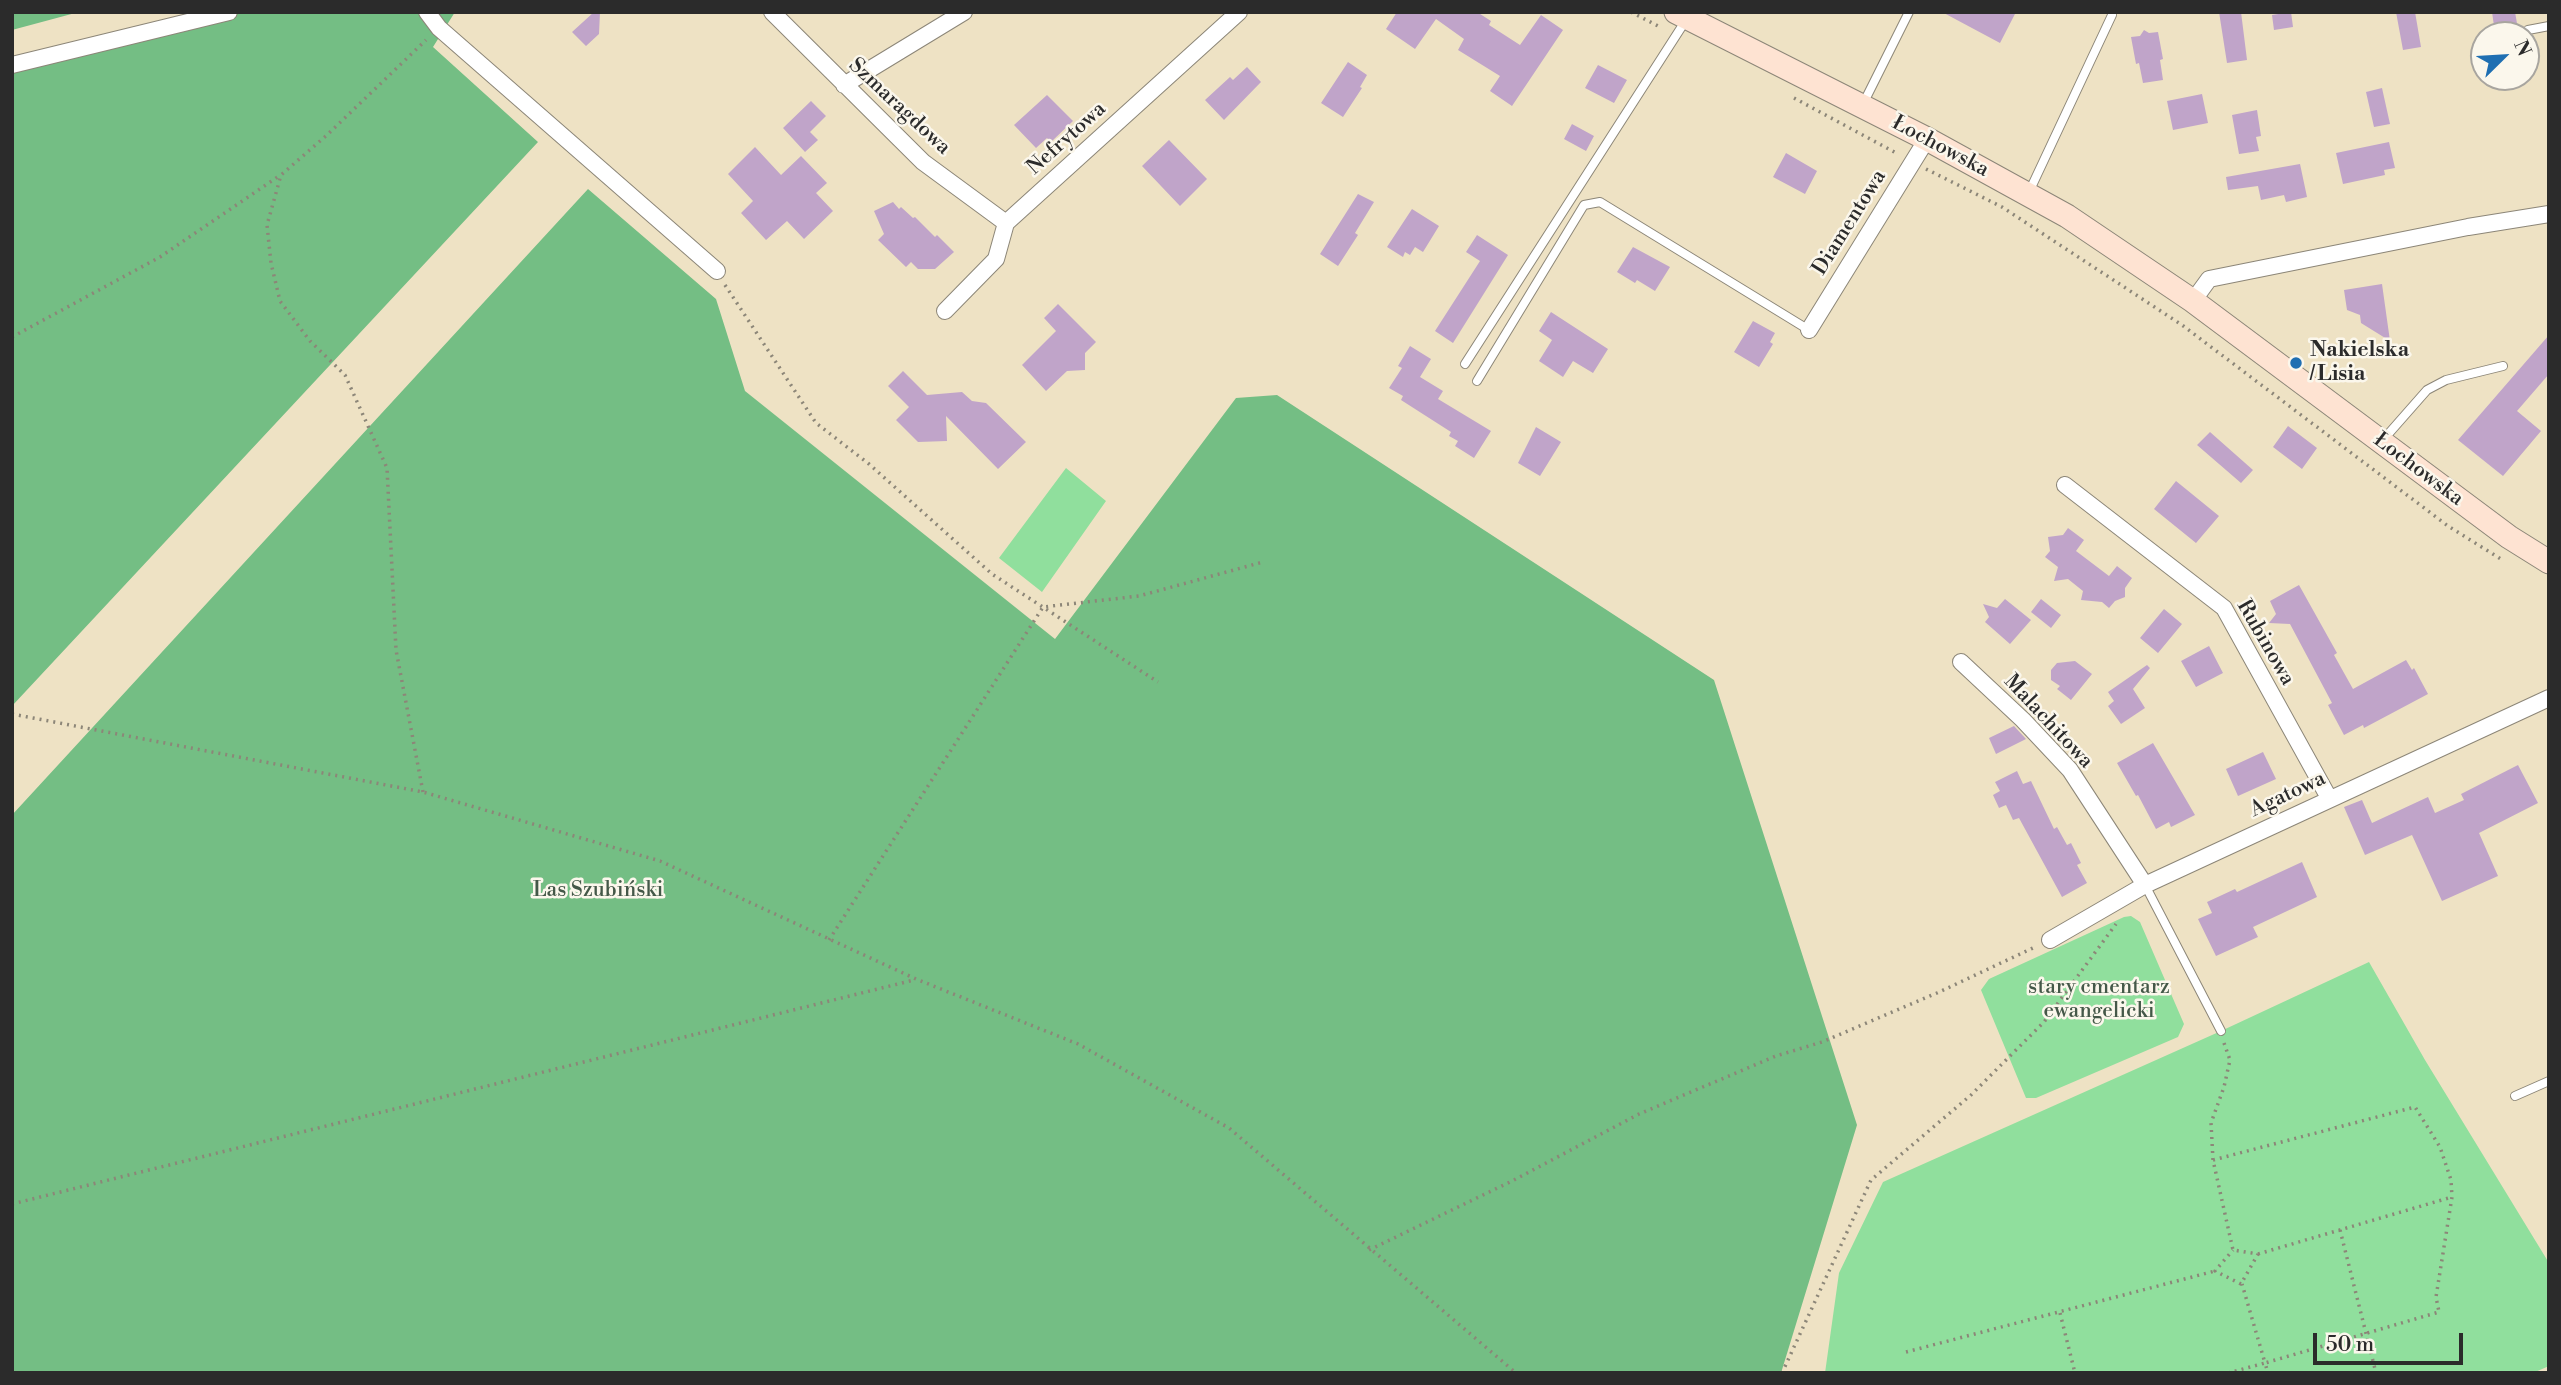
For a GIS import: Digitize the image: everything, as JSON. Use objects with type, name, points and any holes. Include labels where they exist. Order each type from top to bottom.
[{"type":"main road","name":"Łochowska","points":[[1680,21],[1862,106],[2067,216],[2193,301],[2509,537],[2549,562]]},
{"type":"main road","name":"Łochowska","points":[[2509,537],[2549,547]]},
{"type":"street","points":[[12,65],[229,12]]},
{"type":"street","points":[[427,12],[439,28],[717,271]]},
{"type":"street","name":"Szmaragdowa","points":[[772,12],[923,162],[1006,223]]},
{"type":"street","points":[[844,85],[964,12]]},
{"type":"street","name":"Nefrytowa","points":[[1006,223],[1239,12]]},
{"type":"street","name":"Diamentowa","points":[[1809,330],[1927,139]]},
{"type":"street","points":[[2193,301],[2209,279],[2468,227],[2549,214]]},
{"type":"street","points":[[945,311],[996,260],[1006,223]]},
{"type":"street","name":"Rubinowa","points":[[2065,485],[2224,608],[2329,798]]},
{"type":"street","name":"Malachitowa","points":[[1961,663],[2023,720],[2070,770],[2145,885]]},
{"type":"street","name":"Agatowa","points":[[2050,940],[2145,885],[2549,698]]},
{"type":"lane","points":[[1862,106],[1909,12]]},
{"type":"lane","points":[[2028,195],[2112,15]]},
{"type":"lane","points":[[1465,364],[1680,21]]},
{"type":"lane","points":[[1477,381],[1584,205],[1600,202],[1809,330]]},
{"type":"lane","points":[[2381,442],[2427,390],[2446,380],[2503,366]]},
{"type":"lane","points":[[2145,885],[2221,1031]]},
{"type":"lane","points":[[2515,1096],[2549,1081]]},
{"type":"path","points":[[1631,12],[1680,21]]},
{"type":"path","points":[[12,337],[160,257],[281,175],[439,28]]},
{"type":"path","points":[[1786,93],[2002,207],[2182,325],[2448,526],[2506,563]]},
{"type":"path","points":[[281,175],[267,225],[271,263],[280,301],[310,341],[345,375],[387,468],[396,650],[423,792]]},
{"type":"path","points":[[717,271],[816,423],[869,464],[992,574],[1158,682]]},
{"type":"path","points":[[1043,607],[1139,596],[1263,562]]},
{"type":"path","points":[[829,940],[1043,607]]},
{"type":"path","points":[[12,714],[423,792],[660,861],[916,979],[1078,1044],[1228,1128],[1516,1373]]},
{"type":"path","points":[[1782,1373],[1871,1180],[1971,1095],[2044,1022],[2123,914]]},
{"type":"path","points":[[1369,1250],[1512,1181],[1639,1114],[1776,1056],[1822,1042],[1886,1015],[2050,940]]},
{"type":"path","points":[[12,1204],[916,979]]},
{"type":"path","points":[[2221,1031],[2230,1060],[2211,1123],[2213,1160],[2233,1250]]},
{"type":"path","points":[[2213,1160],[2415,1107],[2440,1147],[2451,1180],[2452,1197],[2436,1297],[2439,1312],[2228,1373]]},
{"type":"path","points":[[2233,1250],[2258,1254],[2452,1197]]},
{"type":"path","points":[[2340,1230],[2376,1373]]},
{"type":"path","points":[[1906,1352],[2215,1271],[2233,1250]]},
{"type":"path","points":[[2258,1254],[2242,1284],[2268,1373]]},
{"type":"path","points":[[2215,1271],[2242,1284]]},
{"type":"path","points":[[2060,1313],[2075,1373]]},
{"type":"green space","points":[[12,12],[79,12],[12,30]]},
{"type":"green space","points":[[242,12],[455,12],[433,47],[538,142],[12,706],[12,72]]},
{"type":"green space","name":"Las Szubiński","points":[[588,189],[716,299],[745,391],[1055,639],[1236,398],[1277,395],[1714,680],[1857,1125],[1781,1373],[12,1373],[12,815]]},
{"type":"green space","points":[[1066,468],[1106,501],[1042,592],[999,558]]},
{"type":"green space","name":"stary cmentarz ewangelicki","points":[[2131,916],[2140,922],[2184,1024],[2178,1037],[2036,1098],[2026,1098],[1981,990],[1989,979]]},
{"type":"green space","points":[[2369,962],[2425,1060],[2549,1263],[2549,1366],[2533,1373],[1825,1373],[1839,1273],[1883,1182]]},
{"type":"building","points":[[594,12],[600,12],[599,34],[586,46],[572,32]]},
{"type":"building","points":[[1397,12],[1477,12],[1491,21],[1489,25],[1520,45],[1541,15],[1563,30],[1512,106],[1490,91],[1500,76],[1458,50],[1464,39],[1436,19],[1415,49],[1386,29]]},
{"type":"building","points":[[1942,12],[2016,12],[2000,43]]},
{"type":"building","points":[[2219,12],[2241,12],[2247,60],[2227,63]]},
{"type":"building","points":[[2291,12],[2293,27],[2274,30],[2272,15]]},
{"type":"building","points":[[2396,12],[2415,12],[2421,47],[2403,50]]},
{"type":"building","points":[[2492,12],[2515,12],[2517,21],[2493,21]]},
{"type":"building","points":[[2144,30],[2149,33],[2158,32],[2163,59],[2160,60],[2163,80],[2143,83],[2131,37],[2140,36]]},
{"type":"building","points":[[1348,62],[1367,75],[1360,87],[1362,88],[1343,117],[1321,103]]},
{"type":"building","points":[[1598,65],[1627,80],[1614,103],[1585,88]]},
{"type":"building","points":[[1247,67],[1261,82],[1224,120],[1205,100],[1230,77],[1233,80]]},
{"type":"building","points":[[2382,88],[2390,124],[2374,127],[2366,92]]},
{"type":"building","points":[[2202,94],[2208,123],[2173,130],[2167,101]]},
{"type":"building","points":[[1047,95],[1073,121],[1051,142],[1047,138],[1036,148],[1014,125]]},
{"type":"building","points":[[811,101],[826,116],[810,132],[818,140],[805,152],[783,128]]},
{"type":"building","points":[[2257,110],[2261,136],[2256,137],[2259,151],[2239,154],[2232,115]]},
{"type":"building","points":[[1572,124],[1594,136],[1586,151],[1564,139]]},
{"type":"building","points":[[1169,140],[1207,179],[1180,206],[1142,166]]},
{"type":"building","points":[[2389,142],[2395,168],[2384,170],[2385,175],[2343,184],[2336,153]]},
{"type":"building","points":[[755,147],[781,175],[801,156],[827,183],[816,193],[833,211],[804,239],[787,221],[766,240],[741,213],[753,201],[728,174]]},
{"type":"building","points":[[1786,153],[1817,171],[1805,194],[1773,177]]},
{"type":"building","points":[[2300,164],[2307,197],[2286,202],[2284,195],[2261,200],[2258,186],[2228,190],[2226,177]]},
{"type":"building","points":[[1358,194],[1374,202],[1355,233],[1358,235],[1338,266],[1320,254]]},
{"type":"building","points":[[893,202],[899,209],[901,207],[915,217],[935,237],[937,235],[954,252],[935,269],[918,269],[911,262],[906,267],[878,240],[884,234],[874,211]]},
{"type":"building","points":[[1412,209],[1439,226],[1423,252],[1415,247],[1410,255],[1405,252],[1403,257],[1387,247]]},
{"type":"building","points":[[1477,235],[1508,255],[1453,343],[1435,331],[1480,261],[1466,252]]},
{"type":"building","points":[[1633,247],[1670,267],[1655,291],[1617,272]]},
{"type":"building","points":[[2382,284],[2390,341],[2361,323],[2360,315],[2347,310],[2344,290]]},
{"type":"building","points":[[1058,304],[1096,342],[1085,353],[1085,370],[1067,371],[1046,391],[1022,365],[1056,331],[1044,318]]},
{"type":"building","points":[[1551,312],[1608,349],[1593,373],[1573,361],[1563,377],[1539,361],[1552,340],[1539,331]]},
{"type":"building","points":[[1753,321],[1775,333],[1770,342],[1773,344],[1759,367],[1734,352]]},
{"type":"building","points":[[2549,335],[2549,374],[2517,411],[2541,431],[2503,476],[2458,440]]},
{"type":"building","points":[[1410,346],[1431,359],[1420,377],[1443,391],[1438,399],[1491,431],[1474,458],[1455,446],[1458,441],[1449,436],[1451,432],[1401,400],[1403,396],[1389,388],[1402,368],[1398,366]]},
{"type":"building","points":[[903,371],[927,395],[962,392],[972,401],[986,403],[1026,442],[998,469],[946,416],[947,441],[918,442],[896,420],[909,407],[888,386]]},
{"type":"building","points":[[2288,426],[2317,448],[2302,469],[2273,447]]},
{"type":"building","points":[[1536,427],[1561,442],[1540,476],[1518,463]]},
{"type":"building","points":[[2210,432],[2253,470],[2241,483],[2197,445]]},
{"type":"building","points":[[2176,481],[2219,516],[2196,543],[2154,509]]},
{"type":"building","points":[[2068,528],[2084,540],[2076,551],[2109,576],[2117,566],[2132,578],[2125,588],[2125,597],[2115,601],[2109,608],[2102,602],[2081,600],[2083,591],[2068,579],[2054,581],[2058,567],[2045,557],[2050,551],[2048,537],[2063,535]]},
{"type":"building","points":[[2299,585],[2337,653],[2334,655],[2353,689],[2406,660],[2412,670],[2414,668],[2428,694],[2364,728],[2363,725],[2344,735],[2328,705],[2332,703],[2290,624],[2269,623],[2276,614],[2270,601]]},
{"type":"building","points":[[2005,599],[2031,620],[2010,644],[1985,622],[1989,617],[1983,604],[1997,608]]},
{"type":"building","points":[[2041,599],[2061,615],[2051,628],[2031,612]]},
{"type":"building","points":[[2164,609],[2182,624],[2158,653],[2140,638]]},
{"type":"building","points":[[2209,646],[2223,673],[2196,687],[2181,661]]},
{"type":"building","points":[[2075,661],[2092,674],[2071,700],[2057,689],[2060,686],[2051,680],[2051,670],[2057,663]]},
{"type":"building","points":[[2147,665],[2150,668],[2133,689],[2145,708],[2121,724],[2108,706],[2114,701],[2108,692]]},
{"type":"building","points":[[2014,726],[2026,739],[1996,754],[1989,738]]},
{"type":"building","points":[[2153,743],[2195,815],[2171,827],[2169,822],[2156,829],[2117,763]]},
{"type":"building","points":[[2263,752],[2276,779],[2238,796],[2226,769]]},
{"type":"building","points":[[2518,765],[2538,803],[2479,833],[2498,876],[2442,901],[2412,835],[2365,855],[2344,807],[2362,800],[2372,823],[2428,797],[2435,813],[2464,800],[2461,794]]},
{"type":"building","points":[[2017,771],[2023,784],[2031,781],[2054,829],[2057,827],[2067,845],[2071,843],[2081,863],[2077,865],[2087,883],[2062,897],[2019,818],[2013,820],[2006,805],[1999,808],[1993,795],[2000,791],[1995,782]]},
{"type":"building","points":[[2302,862],[2317,897],[2253,927],[2258,937],[2216,956],[2198,919],[2212,913],[2207,902],[2235,889],[2237,892]]},
{"type":"place","name":"Nakielska / Lisia","points":[[2296,363]]}]
